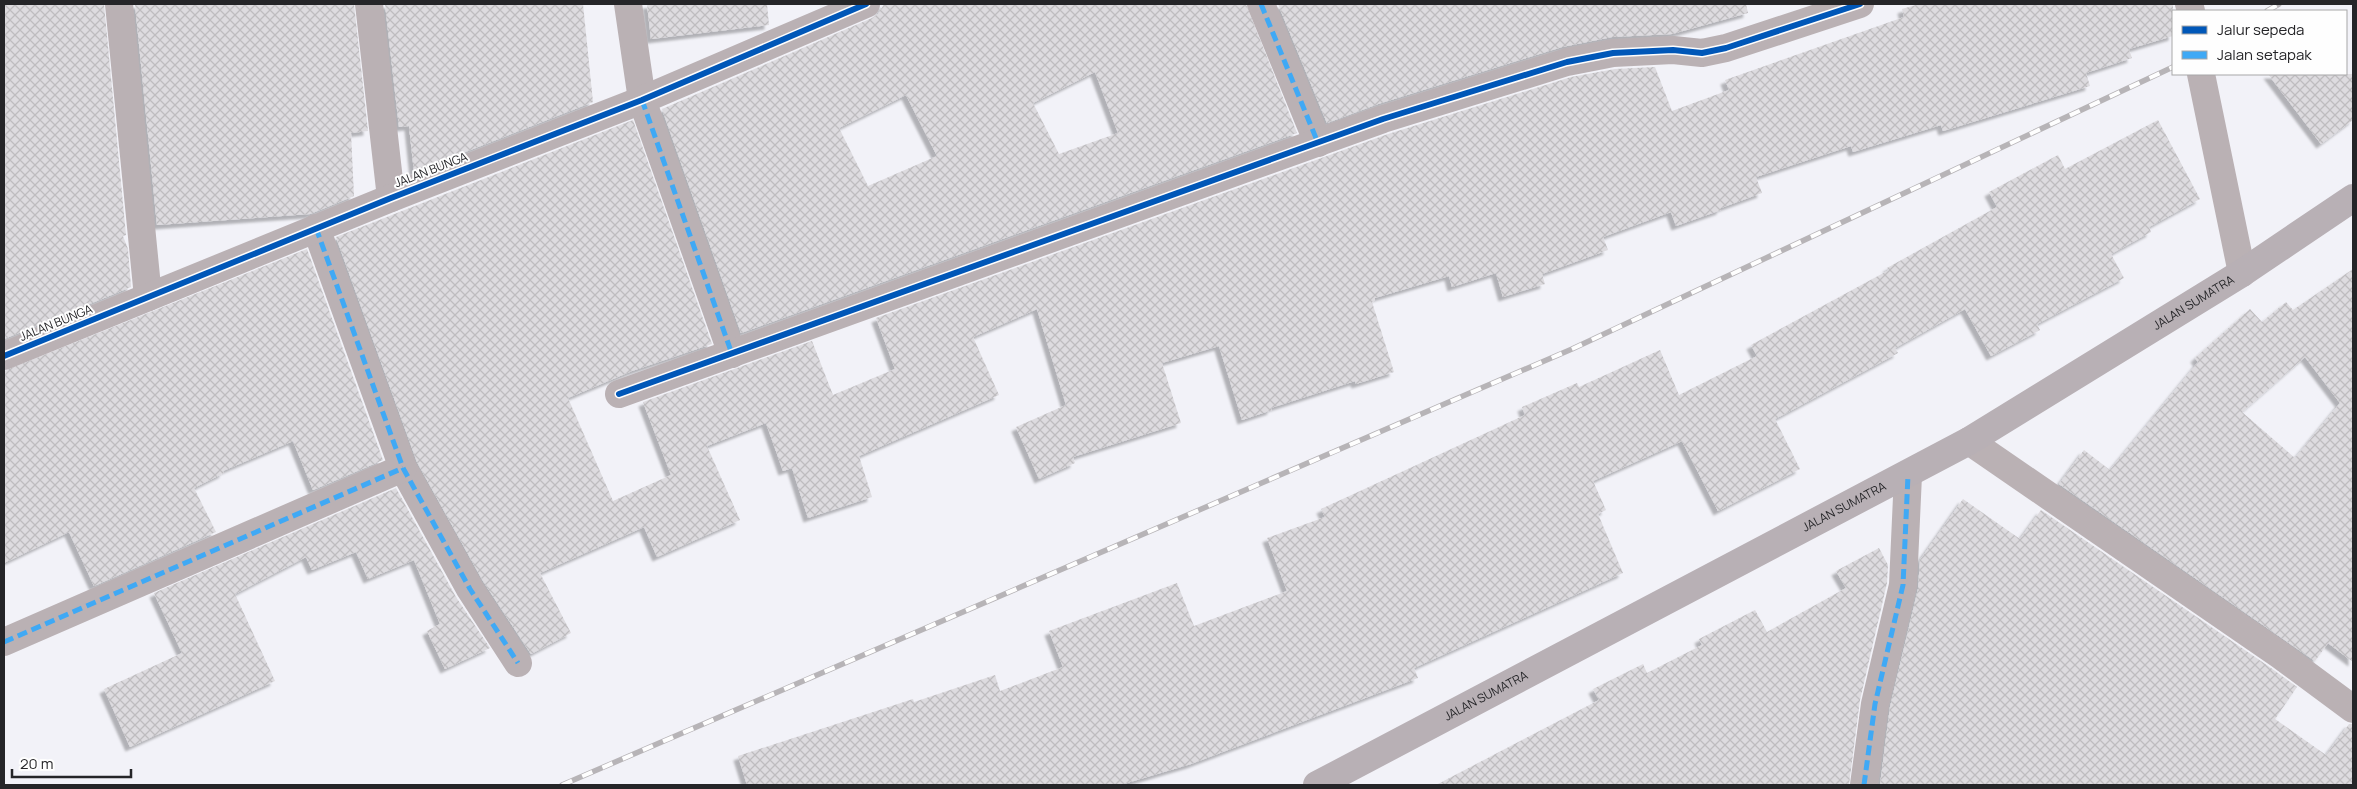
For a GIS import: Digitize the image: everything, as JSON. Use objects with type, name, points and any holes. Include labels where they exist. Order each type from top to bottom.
[{"type":"highway","name":"JALAN SUMATRA","points":[[1317,785],[1908,475],[1969,441],[2242,273],[2353,198]]},
{"type":"street","points":[[119,4],[148,297]]},
{"type":"street","points":[[370,4],[391,198]]},
{"type":"street","points":[[628,4],[642,100],[732,354]]},
{"type":"street","name":"JALAN BUNGA","points":[[4,356],[316,228],[642,100],[866,4]]},
{"type":"street","points":[[1262,4],[1318,143]]},
{"type":"street","points":[[619,394],[1383,119],[1567,62],[1614,53],[1674,50],[1702,53],[1726,48],[1860,4]]},
{"type":"street","points":[[2202,75],[2242,273]]},
{"type":"street","points":[[316,228],[403,468],[470,590],[518,663]]},
{"type":"street","points":[[1969,441],[2280,655],[2353,709]]},
{"type":"street","points":[[4,642],[403,468]]},
{"type":"street","points":[[1864,785],[1875,704],[1903,584],[1908,475]]},
{"type":"building","points":[[4,4],[104,4],[126,235],[123,236],[128,249],[131,287],[4,339]]},
{"type":"building","points":[[135,4],[354,4],[368,131],[351,133],[354,196],[310,214],[157,225]]},
{"type":"building","points":[[385,4],[583,4],[593,102],[414,172],[409,126],[399,127]]},
{"type":"building","points":[[647,4],[767,4],[769,25],[651,39]]},
{"type":"building","points":[[884,4],[1246,4],[1297,133],[741,333],[662,109],[878,14]],"holes":[[[1095,72],[1118,133],[1059,154],[1033,103]],[[906,95],[937,156],[868,186],[839,128]]]},
{"type":"building","points":[[1278,4],[1746,4],[1748,13],[1672,34],[1612,37],[1562,47],[1378,104],[1327,123]]},
{"type":"building","points":[[1919,4],[2173,4],[2172,36],[2129,49],[2132,58],[2086,73],[2090,86],[1943,131],[1941,125],[1853,152],[1851,146],[1756,177],[1762,193],[1721,208],[1721,210],[1676,226],[1671,212],[1603,237],[1608,250],[1542,274],[1545,284],[1503,297],[1496,273],[1452,287],[1449,276],[1375,298],[1372,302],[1394,372],[1356,384],[1355,381],[1271,408],[1272,410],[1242,420],[1219,346],[1162,363],[1181,423],[1073,457],[1075,463],[1039,479],[1016,427],[1066,405],[1037,309],[973,337],[999,395],[859,456],[872,497],[808,518],[792,468],[783,471],[766,423],[707,446],[740,520],[657,557],[644,527],[540,573],[571,633],[531,654],[483,581],[417,462],[336,237],[633,120],[712,344],[632,371],[568,398],[613,501],[671,475],[643,402],[812,341],[833,395],[895,369],[876,318],[1388,134],[1571,77],[1615,69],[1655,67],[1672,111],[1729,90],[1725,80],[1904,17],[1902,9]]},
{"type":"building","points":[[2353,74],[2353,120],[2321,144],[2269,75]]},
{"type":"building","points":[[2158,120],[2200,199],[2149,227],[2151,232],[2111,254],[2124,278],[2037,324],[2040,330],[1991,356],[1965,309],[1895,348],[1898,353],[1775,419],[1800,469],[1718,511],[1682,441],[1593,481],[1606,510],[1598,514],[1623,573],[1414,668],[1418,678],[1191,764],[1120,785],[747,785],[738,756],[913,699],[914,702],[995,675],[1000,691],[1063,667],[1049,631],[1177,583],[1194,626],[1287,591],[1267,538],[1325,517],[1321,509],[1525,415],[1522,407],[1577,383],[1579,387],[1660,350],[1679,395],[1757,356],[1751,345],[1889,270],[1887,268],[1997,207],[1989,192],[2058,155],[2065,169]]},
{"type":"building","points":[[307,249],[383,460],[313,490],[293,441],[223,471],[224,473],[194,488],[216,532],[94,586],[69,532],[4,563],[4,371]]},
{"type":"building","points":[[2353,269],[2353,662],[2328,643],[2315,661],[2059,484],[2084,450],[2110,470],[2198,362],[2195,358],[2250,309],[2262,322],[2286,302],[2293,310]],"holes":[[[2305,357],[2340,403],[2295,458],[2242,412]]]},
{"type":"building","points":[[396,488],[456,597],[490,648],[445,669],[427,631],[440,624],[414,560],[368,579],[356,552],[312,570],[306,557],[235,594],[275,681],[130,747],[104,689],[182,653],[154,593]]},
{"type":"building","points":[[1963,499],[2020,539],[2041,510],[2271,668],[2297,687],[2275,719],[2326,755],[2349,724],[2353,724],[2353,785],[1880,785],[1890,707],[1918,589],[1920,560]]},
{"type":"building","points":[[1879,548],[1888,565],[1887,583],[1860,700],[1849,785],[1436,785],[1599,700],[1593,689],[1643,664],[1647,673],[1702,645],[1699,639],[1755,610],[1767,632],[1846,588],[1836,571]]},
{"type":"railway","points":[[2269,10],[2279,4]]},
{"type":"railway","points":[[562,785],[1572,349],[2172,67]]},
{"type":"marked path","points":[[1261,4],[1318,143],[1316,144]]},
{"type":"marked path","points":[[642,100],[732,354]]},
{"type":"marked path","points":[[316,228],[403,468],[470,589],[518,663]]},
{"type":"marked path","points":[[4,642],[403,468]]},
{"type":"marked path","points":[[1864,785],[1875,704],[1903,585],[1908,475]]},
{"type":"cycle path","points":[[4,356],[391,198],[642,100],[866,4]]},
{"type":"cycle path","points":[[619,394],[1383,119],[1567,62],[1613,53],[1673,50],[1702,53],[1726,48],[1860,4]]}]
